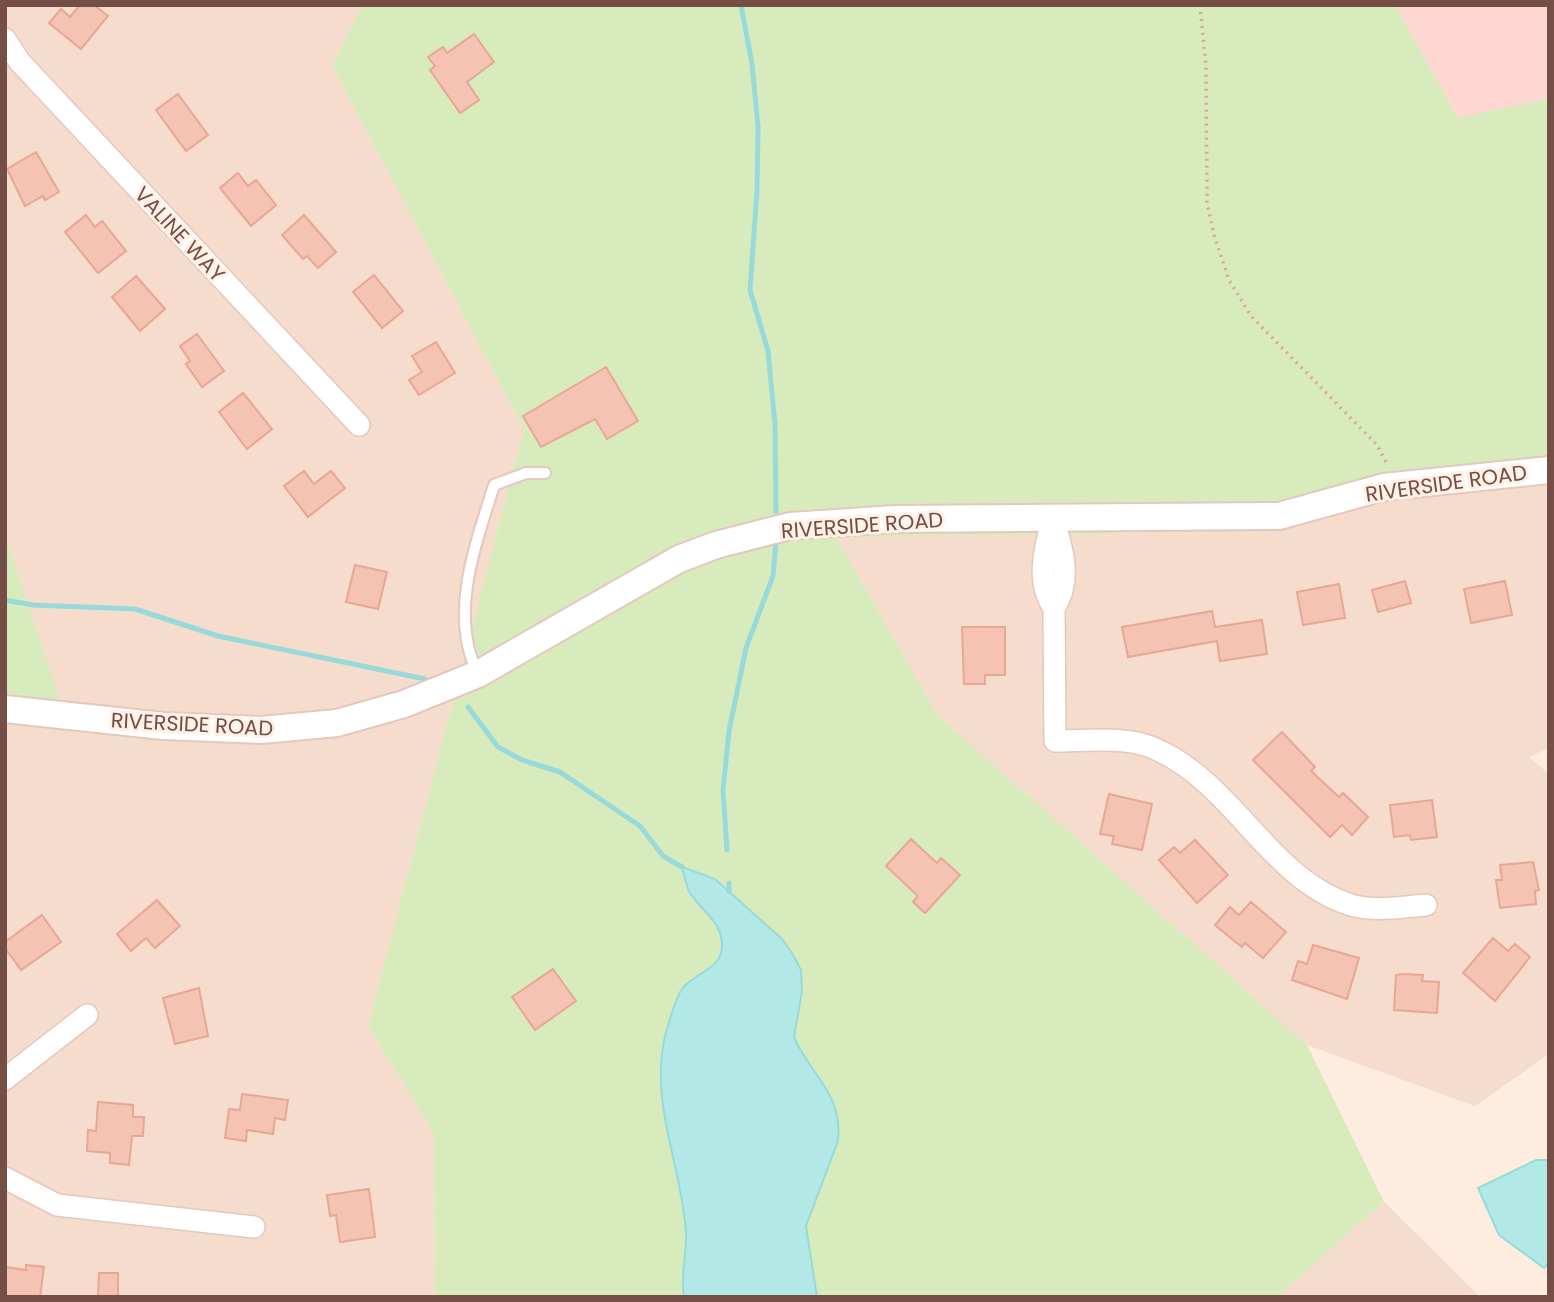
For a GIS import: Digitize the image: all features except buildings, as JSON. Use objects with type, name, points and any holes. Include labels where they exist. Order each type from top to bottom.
[{"type":"street","name":"VALINE WAY","points":[[5,39],[19,61],[359,425]]},
{"type":"street","name":"RIVERSIDE ROAD","points":[[5,709],[163,726],[261,730],[337,723],[404,704],[478,674],[679,559],[716,545],[790,526],[895,519],[1053,520],[1279,516],[1398,486],[1549,470]]},
{"type":"street","points":[[1053,520],[1044,546],[1044,570],[1045,595],[1054,608],[1055,741],[1105,741],[1148,746],[1189,766],[1240,813],[1288,866],[1316,887],[1350,905],[1376,909],[1426,905]]},
{"type":"street","points":[[5,1079],[87,1015]]},
{"type":"street","points":[[5,1178],[57,1205],[254,1227]]},
{"type":"lane","points":[[478,674],[468,654],[466,602],[470,565],[494,485],[526,473],[545,472]]},
{"type":"path","points":[[1200,5],[1206,66],[1207,202],[1214,235],[1229,280],[1251,316],[1377,445],[1398,486]]},
{"type":"shaded area","points":[[5,5],[362,5],[332,66],[524,429],[368,1026],[434,1133],[435,1297],[5,1297],[5,725],[68,727],[5,534]]},
{"type":"shaded area","points":[[1395,5],[1549,5],[1549,98],[1458,119]]},
{"type":"shaded area","points":[[1549,480],[1549,748],[1529,757],[1549,774],[1549,1054],[1475,1106],[1307,1045],[937,714],[836,537],[1111,534]]},
{"type":"shaded area","points":[[1384,1202],[1480,1297],[1277,1297]]},
{"type":"green space","points":[[362,5],[1395,5],[1458,118],[1549,98],[1549,480],[1111,534],[836,537],[937,714],[1307,1045],[1384,1202],[1277,1297],[435,1297],[434,1133],[368,1026],[524,429],[332,66]]},
{"type":"green space","points":[[5,534],[69,728],[5,725]]},
{"type":"water","points":[[682,867],[715,879],[782,939],[801,970],[802,991],[794,1037],[824,1085],[838,1124],[838,1141],[806,1226],[817,1297],[684,1297],[686,1233],[679,1183],[663,1108],[662,1058],[666,1032],[680,992],[691,980],[712,967],[721,954],[722,946],[715,923],[690,893]]},
{"type":"water","points":[[1536,1160],[1549,1160],[1549,1263],[1544,1268],[1499,1235],[1478,1188]]},
{"type":"waterway","points":[[741,5],[752,64],[758,127],[750,290],[768,351],[775,425],[776,513]]},
{"type":"waterway","points":[[727,850],[723,790],[729,731],[746,648],[773,576],[776,541]]},
{"type":"waterway","points":[[5,600],[33,605],[135,609],[218,636],[425,679]]},
{"type":"waterway","points":[[468,707],[498,747],[522,760],[560,772],[640,826],[663,856],[682,867]]},
{"type":"waterway","points":[[729,883],[729,891]]}]
